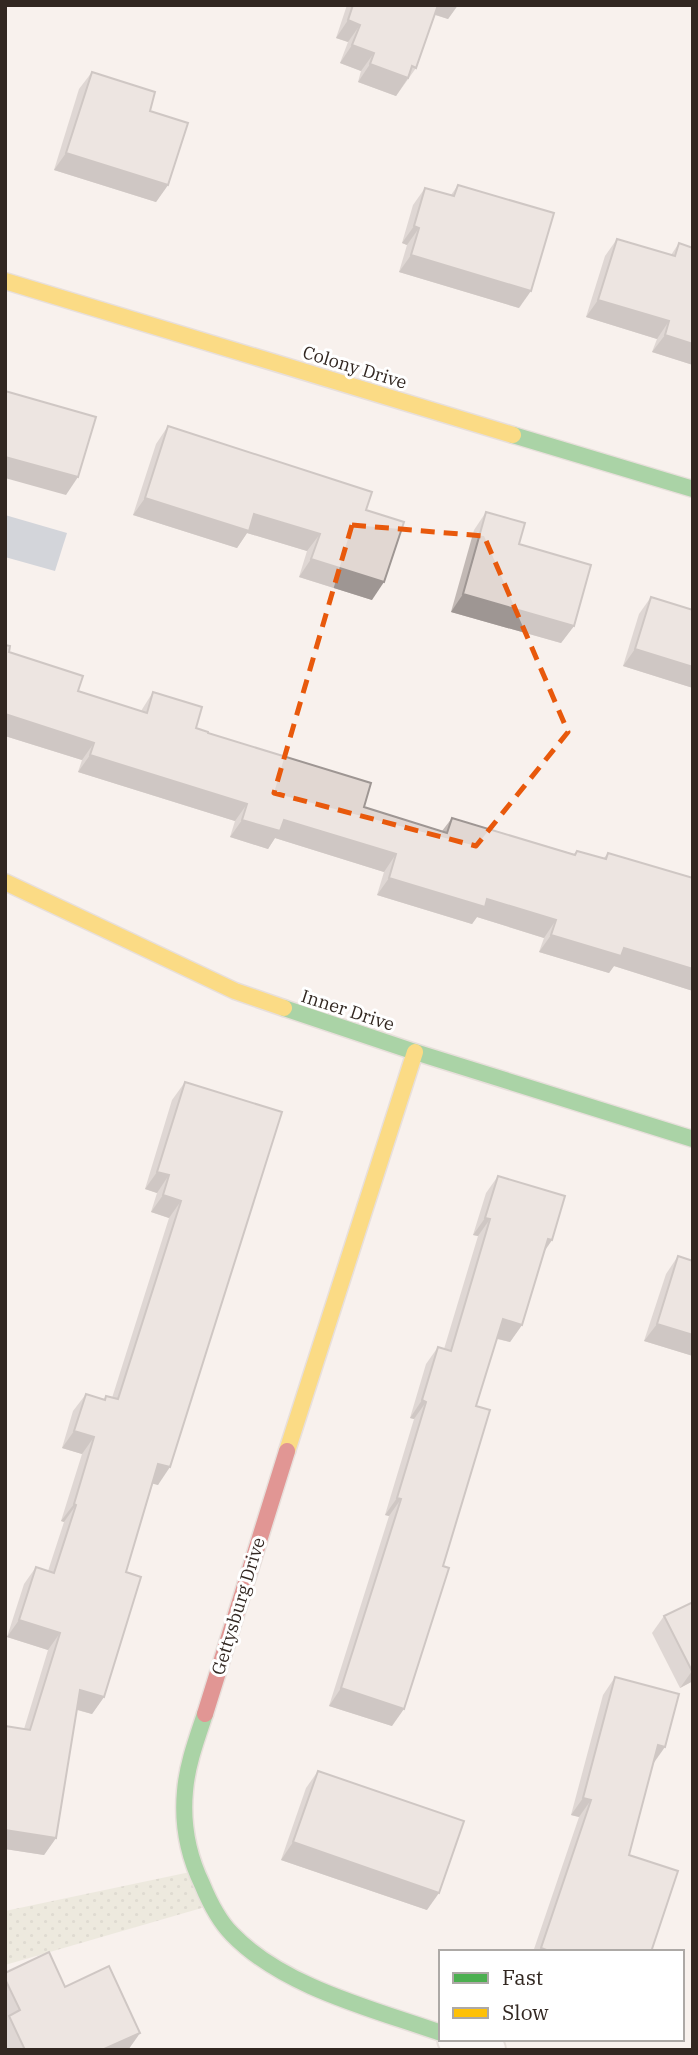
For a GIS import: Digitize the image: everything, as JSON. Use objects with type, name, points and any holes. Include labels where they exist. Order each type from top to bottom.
[{"type":"street","name":"Colony Drive","points":[[5,281],[693,489]]},
{"type":"street","name":"Inner Drive","points":[[5,882],[235,991],[415,1052],[693,1139]]},
{"type":"street","name":"Gettysburg Drive","points":[[415,1052],[202,1722],[187,1778],[185,1830],[195,1871],[217,1914],[232,1934],[264,1962],[348,1999],[439,2032]]},
{"type":"street","points":[[462,2041],[486,2050]]},
{"type":"highlighted area","points":[[352,525],[484,536],[568,732],[476,846],[274,793]]},
{"type":"green space","points":[[195,1871],[212,1905],[5,1965],[5,1911]]},
{"type":"water","points":[[5,515],[67,533],[55,571],[5,557]]},
{"type":"building","points":[[353,5],[438,5],[416,68],[412,66],[408,78],[370,64],[374,53],[352,45],[360,25],[348,20]]},
{"type":"building","points":[[92,72],[155,92],[150,111],[188,123],[168,185],[66,153]]},
{"type":"building","points":[[458,185],[554,213],[531,291],[411,255],[419,228],[414,226],[425,188],[454,196]]},
{"type":"building","points":[[617,239],[675,256],[679,243],[693,248],[693,344],[665,335],[669,321],[598,300]]},
{"type":"building","points":[[5,391],[96,417],[78,477],[5,457]]},
{"type":"building","points":[[168,426],[372,492],[366,510],[404,522],[384,582],[311,559],[320,534],[254,514],[249,531],[145,498]]},
{"type":"building","points":[[486,512],[525,523],[519,544],[591,565],[574,626],[463,594]]},
{"type":"building","points":[[651,597],[693,610],[693,667],[635,649]]},
{"type":"building","points":[[5,645],[10,646],[9,652],[83,676],[78,691],[147,713],[153,692],[202,707],[196,728],[371,783],[364,807],[447,833],[452,818],[575,855],[577,851],[606,859],[608,853],[693,878],[693,969],[624,948],[621,956],[551,935],[556,920],[487,899],[485,907],[389,878],[396,854],[284,820],[280,831],[242,820],[247,804],[90,755],[94,743],[5,714]]},
{"type":"building","points":[[185,1082],[282,1112],[170,1467],[158,1464],[126,1572],[141,1577],[104,1697],[80,1690],[56,1838],[5,1830],[5,1726],[30,1730],[60,1633],[19,1620],[36,1567],[54,1573],[76,1505],[74,1504],[94,1437],[74,1431],[86,1394],[105,1400],[106,1396],[118,1399],[181,1201],[163,1195],[169,1175],[157,1172]]},
{"type":"building","points":[[498,1176],[565,1196],[552,1240],[548,1239],[522,1325],[503,1319],[476,1406],[490,1410],[443,1566],[449,1568],[404,1709],[341,1688],[401,1499],[397,1498],[426,1402],[422,1400],[438,1347],[451,1351],[490,1219],[485,1218]]},
{"type":"building","points":[[678,1256],[693,1261],[693,1335],[657,1324]]},
{"type":"building","points":[[693,1602],[693,1670],[692,1671],[664,1616]]},
{"type":"building","points":[[615,1677],[679,1694],[665,1747],[658,1745],[629,1855],[678,1871],[652,1950],[541,1948],[591,1800],[583,1798]]},
{"type":"building","points":[[318,1771],[464,1821],[439,1893],[293,1842]]},
{"type":"building","points":[[49,1952],[65,1987],[109,1966],[140,2033],[102,2050],[25,2050],[9,2016],[20,2010],[5,1979],[5,1973]]},
{"type":"traffic: fast","points":[[513,435],[693,489]]},
{"type":"traffic: fast","points":[[284,1008],[693,1139]]},
{"type":"traffic: fast","points":[[205,1714],[186,1781],[185,1827],[197,1873],[222,1923],[253,1952],[303,1982],[358,2005],[439,2032]]},
{"type":"traffic: slow","points":[[5,281],[513,435]]},
{"type":"traffic: slow","points":[[5,882],[235,991],[284,1008]]},
{"type":"traffic: slow","points":[[287,1451],[415,1052]]},
{"type":"traffic: jam","points":[[205,1714],[287,1451]]}]
